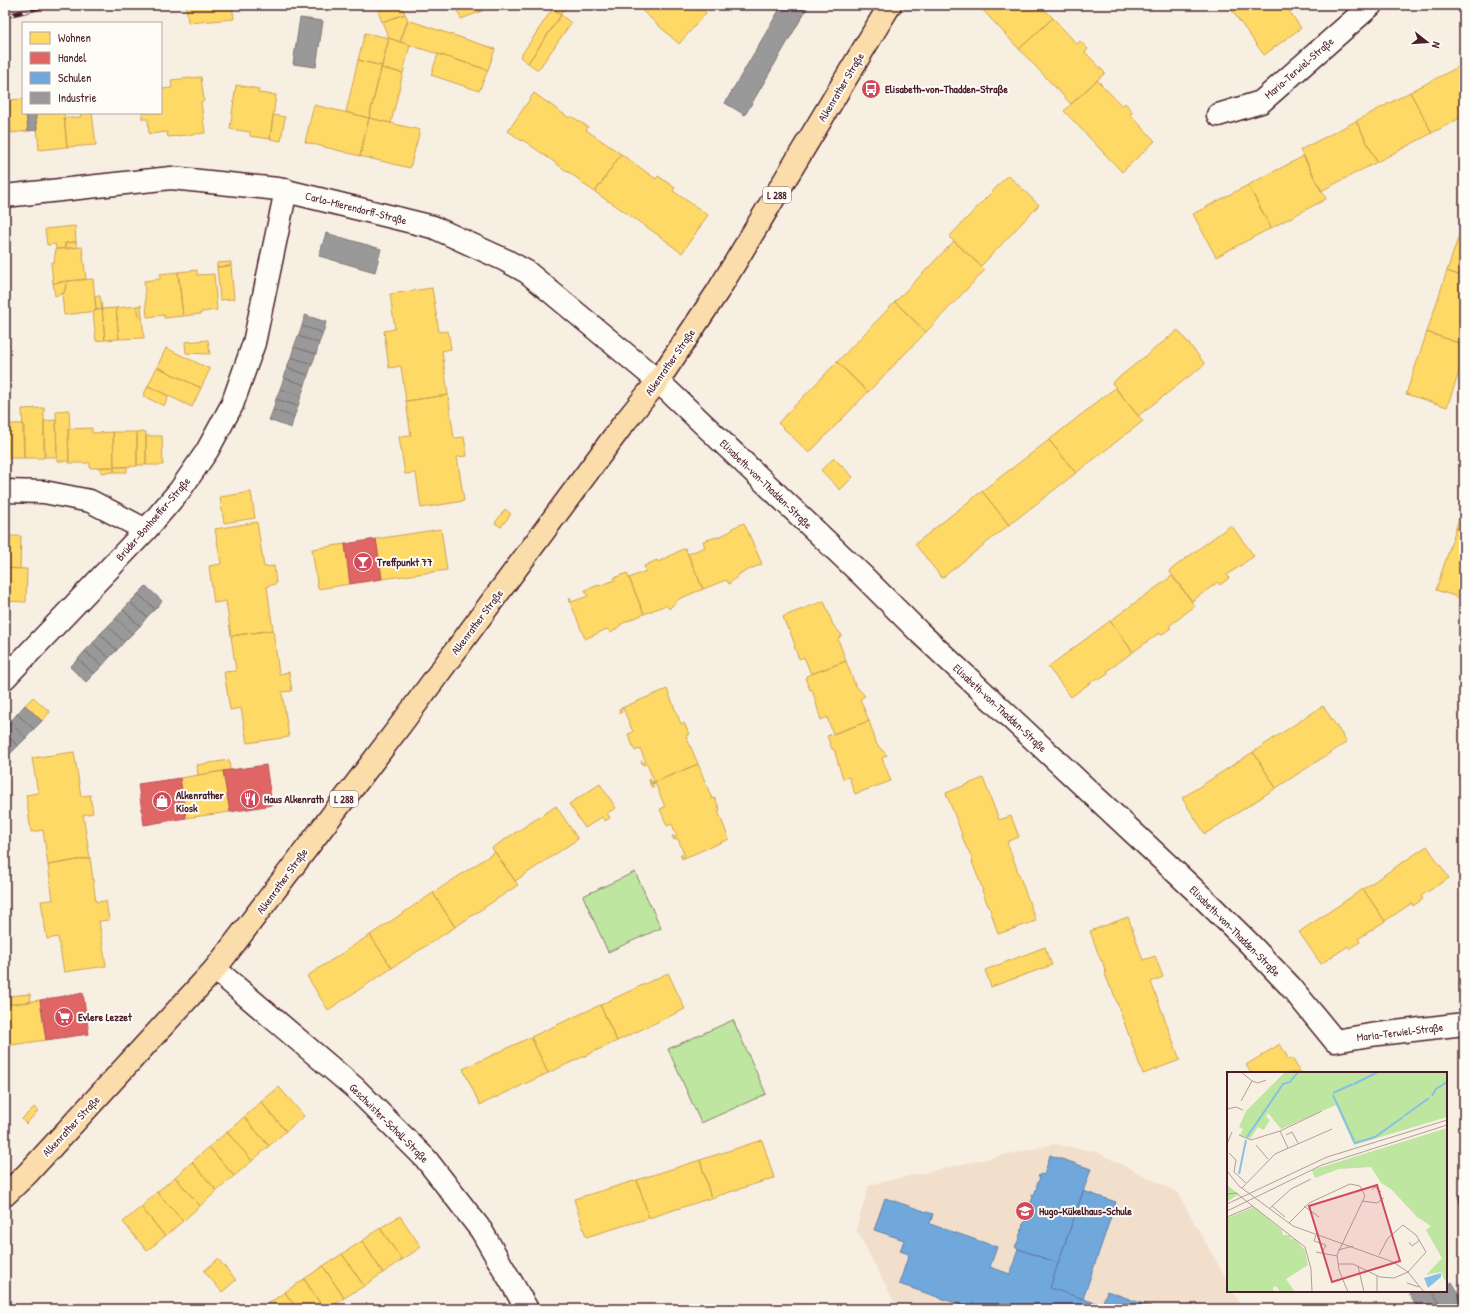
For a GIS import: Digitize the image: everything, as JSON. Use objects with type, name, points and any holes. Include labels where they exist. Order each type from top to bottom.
[{"type":"main road","name":"Alkenrather Straße","points":[[5,1195],[27,1174],[215,969],[400,727],[624,423],[658,381],[718,291],[751,238],[890,5]]},
{"type":"street","name":"Maria-Terwiel-Straße","points":[[1218,115],[1260,102],[1371,5]]},
{"type":"street","name":"Carlo-Mierendorff-Straße","points":[[5,196],[170,178],[286,190],[432,227],[505,260],[527,272],[658,381]]},
{"type":"street","name":"Brüder-Bonhoeffer-Straße","points":[[5,678],[146,530],[180,490],[207,451],[232,405],[254,342],[286,190]]},
{"type":"street","name":"Elisabeth-von-Thadden-Straße","points":[[658,381],[920,632],[1247,941],[1298,996],[1335,1041]]},
{"type":"street","points":[[5,491],[44,492],[90,501],[146,530]]},
{"type":"street","name":"Geschwister-Scholl-Straße","points":[[215,969],[356,1089],[426,1158],[481,1230],[527,1309]]},
{"type":"street","name":"Maria-Terwiel-Straße","points":[[1335,1041],[1370,1035],[1464,1024]]},
{"type":"shaded area","name":"Hugo-Kükelhaus-Schule","points":[[1054,1144],[1097,1152],[1177,1192],[1227,1280],[1227,1292],[1234,1292],[1243,1309],[898,1309],[856,1229],[869,1185]]},
{"type":"green space","points":[[635,872],[661,928],[608,952],[583,896]]},
{"type":"green space","points":[[733,1020],[766,1094],[701,1123],[668,1049]]},
{"type":"building: Wohnen","points":[[186,5],[232,5],[234,19],[188,23]]},
{"type":"building: Wohnen","points":[[376,5],[401,5],[405,14],[382,22]]},
{"type":"building: Wohnen","points":[[455,5],[480,5],[482,11],[461,19]]},
{"type":"building: Wohnen","points":[[550,5],[569,5],[560,15]]},
{"type":"building: Wohnen","points":[[636,5],[698,5],[706,13],[679,44]]},
{"type":"building: Wohnen","points":[[978,5],[1040,5],[1053,18],[1019,49]]},
{"type":"building: Wohnen","points":[[1228,5],[1285,5],[1301,28],[1264,55]]},
{"type":"building: Wohnen","points":[[553,8],[561,15],[528,63],[520,57]]},
{"type":"building: Wohnen","points":[[405,14],[408,20],[400,42],[389,38],[382,22]]},
{"type":"building: Wohnen","points":[[561,15],[571,23],[538,70],[528,63]]},
{"type":"building: Wohnen","points":[[1053,18],[1077,44],[1080,41],[1088,49],[1085,52],[1105,73],[1071,104],[1019,49]]},
{"type":"building: Wohnen","points":[[408,20],[495,49],[488,70],[400,42]]},
{"type":"building: Wohnen","points":[[365,33],[389,38],[382,66],[358,60]]},
{"type":"building: Wohnen","points":[[389,38],[410,45],[403,73],[381,68]]},
{"type":"building: Wohnen","points":[[438,54],[488,70],[479,91],[431,75]]},
{"type":"building: Wohnen","points":[[358,60],[382,66],[369,118],[346,112]]},
{"type":"building: Wohnen","points":[[1464,64],[1464,116],[1432,133],[1410,92]]},
{"type":"building: Wohnen","points":[[381,68],[403,73],[391,123],[369,118]]},
{"type":"building: Wohnen","points":[[201,77],[204,101],[201,102],[205,133],[168,137],[167,132],[149,134],[148,119],[142,119],[142,114],[162,114],[162,89],[172,88],[171,80]]},
{"type":"building: Wohnen","points":[[1097,80],[1122,106],[1125,103],[1133,112],[1130,114],[1155,141],[1122,172],[1064,111]]},
{"type":"building: Wohnen","points":[[236,85],[259,89],[258,93],[276,95],[270,139],[250,136],[250,132],[230,129]]},
{"type":"building: Wohnen","points":[[1410,92],[1432,133],[1377,162],[1356,121]]},
{"type":"building: Wohnen","points":[[534,93],[569,118],[571,116],[588,127],[586,130],[621,154],[595,192],[523,140],[522,141],[508,131]]},
{"type":"building: Wohnen","points":[[22,99],[22,114],[26,114],[28,131],[11,133],[8,100]]},
{"type":"building: Wohnen","points":[[314,105],[369,118],[360,156],[305,142]]},
{"type":"building: Wohnen","points":[[64,114],[67,147],[39,150],[36,115]]},
{"type":"building: Wohnen","points":[[80,114],[92,114],[96,145],[67,147],[64,118],[81,117]]},
{"type":"building: Wohnen","points":[[273,115],[285,117],[281,141],[270,139]]},
{"type":"building: Wohnen","points":[[369,118],[420,130],[410,168],[360,156]]},
{"type":"building: Wohnen","points":[[1356,121],[1377,162],[1321,191],[1300,150]]},
{"type":"building: Wohnen","points":[[621,154],[656,179],[658,176],[675,188],[673,191],[708,215],[682,253],[595,192]]},
{"type":"building: Wohnen","points":[[1304,156],[1326,199],[1271,228],[1248,185]]},
{"type":"building: Wohnen","points":[[1008,175],[1039,205],[981,266],[949,237]]},
{"type":"building: Wohnen","points":[[1248,185],[1271,228],[1216,257],[1193,214]]},
{"type":"building: Wohnen","points":[[1464,220],[1464,277],[1447,271]]},
{"type":"building: Wohnen","points":[[75,226],[76,242],[65,243],[65,249],[56,249],[55,244],[47,245],[45,229]]},
{"type":"building: Wohnen","points":[[954,241],[985,270],[926,332],[895,302]]},
{"type":"building: Wohnen","points":[[76,242],[77,247],[65,249],[65,243]]},
{"type":"building: Wohnen","points":[[82,247],[86,279],[53,283],[51,263],[54,262],[56,249]]},
{"type":"building: Wohnen","points":[[231,262],[231,266],[217,267],[217,263]]},
{"type":"building: Wohnen","points":[[231,266],[234,299],[220,300],[217,267]]},
{"type":"building: Wohnen","points":[[197,270],[197,275],[214,274],[217,310],[183,316],[178,272]]},
{"type":"building: Wohnen","points":[[1447,271],[1464,277],[1464,345],[1427,332]]},
{"type":"building: Wohnen","points":[[178,272],[183,316],[164,318],[164,315],[147,317],[144,281],[160,279],[160,274]]},
{"type":"building: Wohnen","points":[[93,279],[96,311],[64,315],[62,294],[64,293],[67,281]]},
{"type":"building: Wohnen","points":[[67,281],[64,293],[55,296],[53,283]]},
{"type":"building: Wohnen","points":[[432,288],[439,332],[448,331],[451,349],[442,351],[448,395],[406,401],[401,366],[389,368],[384,331],[395,329],[390,294]]},
{"type":"building: Wohnen","points":[[95,296],[100,296],[102,309],[96,310]]},
{"type":"building: Wohnen","points":[[895,302],[926,332],[868,392],[837,362]]},
{"type":"building: Wohnen","points":[[141,305],[142,316],[139,317],[137,306]]},
{"type":"building: Wohnen","points":[[137,306],[139,317],[142,316],[144,338],[119,339],[116,308]]},
{"type":"building: Wohnen","points":[[116,308],[119,339],[105,340],[102,309]]},
{"type":"building: Wohnen","points":[[102,309],[105,340],[96,341],[93,311]]},
{"type":"building: Wohnen","points":[[1178,330],[1205,364],[1138,416],[1112,383]]},
{"type":"building: Wohnen","points":[[1427,332],[1464,345],[1464,358],[1447,407],[1406,394]]},
{"type":"building: Wohnen","points":[[208,340],[210,354],[186,353],[185,342]]},
{"type":"building: Wohnen","points":[[166,348],[210,369],[201,388],[157,367]]},
{"type":"building: Wohnen","points":[[837,362],[868,392],[809,453],[778,423]]},
{"type":"building: Wohnen","points":[[157,367],[201,388],[192,407],[148,386]]},
{"type":"building: Wohnen","points":[[148,386],[169,396],[164,406],[143,396]]},
{"type":"building: Wohnen","points":[[1115,388],[1143,421],[1076,473],[1049,440]]},
{"type":"building: Wohnen","points":[[448,395],[454,438],[464,437],[467,456],[457,457],[464,501],[421,508],[416,473],[405,474],[399,437],[411,436],[406,401]]},
{"type":"building: Wohnen","points":[[44,408],[44,458],[24,458],[22,409]]},
{"type":"building: Wohnen","points":[[69,410],[69,461],[57,461],[56,411]]},
{"type":"building: Wohnen","points":[[56,420],[57,457],[45,457],[44,421]]},
{"type":"building: Wohnen","points":[[5,424],[24,424],[24,458],[5,458]]},
{"type":"building: Wohnen","points":[[92,428],[92,433],[113,432],[114,467],[90,468],[90,463],[69,463],[68,429]]},
{"type":"building: Wohnen","points":[[113,432],[137,432],[137,466],[114,467]]},
{"type":"building: Wohnen","points":[[137,432],[146,432],[146,465],[137,465]]},
{"type":"building: Wohnen","points":[[146,436],[162,436],[163,465],[146,465]]},
{"type":"building: Wohnen","points":[[1049,440],[1076,473],[1009,525],[982,491]]},
{"type":"building: Wohnen","points":[[834,458],[853,477],[840,490],[821,470]]},
{"type":"building: Wohnen","points":[[101,467],[114,467],[114,472],[101,473]]},
{"type":"building: Wohnen","points":[[114,467],[127,467],[127,472],[114,472]]},
{"type":"building: Wohnen","points":[[982,491],[1009,525],[942,578],[915,544]]},
{"type":"building: Wohnen","points":[[251,492],[255,518],[224,523],[220,497]]},
{"type":"building: Wohnen","points":[[1464,504],[1464,531],[1456,528]]},
{"type":"building: Wohnen","points":[[505,509],[511,514],[501,527],[495,523]]},
{"type":"building: Wohnen","points":[[257,522],[264,567],[274,566],[276,584],[267,586],[273,630],[231,636],[226,601],[214,603],[209,566],[221,564],[215,529]]},
{"type":"building: Wohnen","points":[[744,523],[762,564],[739,574],[729,584],[726,580],[703,589],[688,554],[705,547],[703,541],[717,538],[733,530],[732,528]]},
{"type":"building: Wohnen","points":[[1231,525],[1254,556],[1227,575],[1229,578],[1220,585],[1218,582],[1192,601],[1169,571]]},
{"type":"building: Wohnen","points":[[1456,528],[1464,531],[1464,599],[1436,590]]},
{"type":"building: Wohnen","points":[[441,529],[447,570],[382,579],[376,539]]},
{"type":"building: Wohnen","points":[[5,536],[21,536],[20,569],[5,568]]},
{"type":"building: Wohnen","points":[[345,544],[350,584],[318,589],[312,549]]},
{"type":"building: Wohnen","points":[[685,548],[703,589],[679,599],[669,609],[666,605],[644,614],[629,578],[646,571],[644,566],[657,560],[658,562]]},
{"type":"building: Wohnen","points":[[5,568],[27,569],[26,602],[5,601]]},
{"type":"building: Wohnen","points":[[627,573],[644,614],[621,624],[611,633],[607,629],[585,639],[569,599],[570,598],[571,602],[588,596],[585,590],[615,580],[614,578]]},
{"type":"building: Wohnen","points":[[1172,576],[1195,606],[1169,626],[1171,628],[1161,635],[1159,633],[1133,652],[1110,621]]},
{"type":"building: Wohnen","points":[[824,601],[833,625],[842,635],[838,639],[846,661],[811,674],[804,657],[799,659],[789,629],[788,630],[783,617]]},
{"type":"building: Wohnen","points":[[1110,621],[1133,652],[1107,671],[1109,673],[1099,680],[1097,678],[1071,697],[1048,667]]},
{"type":"building: Wohnen","points":[[273,630],[279,674],[289,672],[292,691],[282,692],[289,737],[247,743],[241,708],[230,710],[224,672],[236,671],[231,636]]},
{"type":"building: Wohnen","points":[[846,661],[855,685],[865,696],[860,699],[869,721],[833,734],[827,717],[821,720],[812,689],[810,690],[805,678],[807,677],[806,676]]},
{"type":"building: Wohnen","points":[[667,689],[681,724],[684,723],[689,734],[686,736],[698,764],[650,784],[650,779],[651,782],[654,781],[647,764],[643,765],[641,761],[643,763],[646,762],[640,749],[635,751],[628,734],[633,732],[623,708],[621,709],[622,712],[620,713],[619,709]]},
{"type":"building: Wohnen","points":[[33,697],[50,712],[42,721],[25,705]]},
{"type":"building: Wohnen","points":[[1323,706],[1347,742],[1276,788],[1253,752]]},
{"type":"building: Wohnen","points":[[869,721],[877,745],[887,755],[882,758],[891,781],[855,794],[849,777],[843,779],[834,749],[832,749],[827,736]]},
{"type":"building: Wohnen","points":[[74,752],[81,796],[90,795],[93,813],[83,815],[90,858],[48,865],[43,830],[31,832],[26,795],[38,793],[32,758]]},
{"type":"building: Wohnen","points":[[1253,752],[1276,788],[1205,834],[1182,798]]},
{"type":"building: Wohnen","points":[[229,760],[230,770],[198,775],[197,765]]},
{"type":"building: Wohnen","points":[[698,764],[712,799],[715,798],[720,810],[718,811],[729,839],[682,859],[680,855],[682,854],[683,857],[685,856],[678,839],[674,840],[672,836],[675,838],[677,837],[672,824],[667,826],[660,809],[665,807],[655,783],[652,784],[654,787],[652,788],[650,784]]},
{"type":"building: Wohnen","points":[[223,771],[230,812],[186,818],[180,778]]},
{"type":"building: Wohnen","points":[[983,778],[999,820],[1011,816],[1019,837],[1007,842],[1036,921],[998,934],[973,862],[946,793]]},
{"type":"building: Wohnen","points":[[600,784],[616,808],[607,813],[610,818],[605,821],[602,817],[585,828],[569,804]]},
{"type":"building: Wohnen","points":[[556,806],[578,839],[515,881],[492,848]]},
{"type":"building: Wohnen","points":[[1427,846],[1449,878],[1421,896],[1423,899],[1413,906],[1412,903],[1385,921],[1363,889]]},
{"type":"building: Wohnen","points":[[495,852],[518,885],[455,927],[433,893]]},
{"type":"building: Wohnen","points":[[90,858],[96,902],[106,901],[109,920],[99,921],[106,966],[64,972],[58,937],[47,939],[41,901],[53,900],[48,865]]},
{"type":"building: Wohnen","points":[[1363,889],[1385,921],[1358,939],[1360,942],[1350,949],[1348,946],[1321,964],[1299,932]]},
{"type":"building: Wohnen","points":[[433,893],[455,927],[392,968],[370,935]]},
{"type":"building: Wohnen","points":[[1128,917],[1143,960],[1155,956],[1163,977],[1151,982],[1180,1060],[1143,1074],[1090,931]]},
{"type":"building: Wohnen","points":[[370,935],[392,968],[328,1010],[307,976]]},
{"type":"building: Wohnen","points":[[1045,947],[1052,965],[991,987],[985,970]]},
{"type":"building: Wohnen","points":[[668,973],[685,1009],[617,1041],[600,1005]]},
{"type":"building: Wohnen","points":[[30,994],[31,1002],[10,1004],[10,996]]},
{"type":"building: Wohnen","points":[[40,1000],[46,1040],[5,1046],[5,1005]]},
{"type":"building: Wohnen","points":[[600,1005],[617,1041],[548,1073],[531,1037]]},
{"type":"building: Wohnen","points":[[531,1037],[548,1073],[480,1105],[463,1069]]},
{"type":"building: Wohnen","points":[[1280,1044],[1289,1060],[1292,1058],[1300,1072],[1250,1072],[1246,1065]]},
{"type":"building: Wohnen","points":[[279,1087],[304,1116],[286,1131],[261,1102]]},
{"type":"building: Wohnen","points":[[261,1102],[286,1131],[269,1146],[244,1117]]},
{"type":"building: Wohnen","points":[[34,1107],[38,1111],[26,1124],[22,1119]]},
{"type":"building: Wohnen","points":[[244,1117],[269,1146],[252,1161],[227,1132]]},
{"type":"building: Wohnen","points":[[227,1132],[252,1161],[234,1176],[209,1147]]},
{"type":"building: Wohnen","points":[[762,1140],[774,1178],[711,1198],[700,1160]]},
{"type":"building: Wohnen","points":[[209,1147],[234,1176],[217,1191],[192,1162]]},
{"type":"building: Wohnen","points":[[700,1160],[711,1198],[649,1218],[637,1180]]},
{"type":"building: Wohnen","points":[[192,1162],[217,1191],[200,1206],[175,1177]]},
{"type":"building: Wohnen","points":[[175,1177],[200,1206],[183,1221],[157,1192]]},
{"type":"building: Wohnen","points":[[637,1180],[649,1218],[586,1237],[574,1199]]},
{"type":"building: Wohnen","points":[[157,1192],[183,1221],[165,1236],[141,1207]]},
{"type":"building: Wohnen","points":[[141,1207],[165,1236],[147,1251],[123,1222]]},
{"type":"building: Wohnen","points":[[400,1216],[421,1247],[402,1260],[380,1228]]},
{"type":"building: Wohnen","points":[[380,1228],[402,1260],[383,1273],[362,1241]]},
{"type":"building: Wohnen","points":[[362,1241],[383,1273],[364,1286],[342,1254]]},
{"type":"building: Wohnen","points":[[342,1254],[364,1286],[344,1298],[323,1266]]},
{"type":"building: Wohnen","points":[[218,1259],[236,1280],[222,1292],[204,1271]]},
{"type":"building: Wohnen","points":[[323,1266],[344,1298],[329,1309],[324,1309],[304,1279]]},
{"type":"building: Wohnen","points":[[304,1279],[324,1309],[297,1309],[285,1292]]},
{"type":"building: Wohnen","points":[[285,1292],[297,1309],[269,1309],[266,1305]]},
{"type":"building: Handel","points":[[376,539],[382,579],[350,584],[345,544]]},
{"type":"building: Handel","points":[[266,765],[272,805],[230,812],[223,771]]},
{"type":"building: Handel","name":"Alkenrather Kiosk","points":[[180,778],[186,818],[144,825],[138,784]]},
{"type":"building: Handel","points":[[83,993],[89,1034],[46,1040],[40,1000]]},
{"type":"building: Schulen","points":[[1050,1155],[1091,1169],[1058,1263],[1016,1248],[1015,1246],[1020,1237],[1019,1235],[1023,1227],[1022,1225],[1027,1217],[1025,1215],[1027,1215],[1029,1205],[1033,1197],[1032,1195],[1034,1195],[1037,1187],[1036,1185],[1040,1177],[1038,1176],[1041,1174],[1044,1175]]},
{"type":"building: Schulen","points":[[1083,1191],[1116,1202],[1083,1299],[1050,1288]]},
{"type":"building: Schulen","points":[[885,1198],[933,1214],[930,1224],[997,1247],[990,1267],[1010,1274],[1018,1249],[1058,1263],[1050,1288],[1102,1305],[1107,1291],[1152,1307],[1152,1309],[973,1309],[899,1284],[909,1254],[900,1251],[904,1240],[874,1230]]},
{"type":"building: Industrie","points":[[782,5],[809,5],[745,115],[725,103]]},
{"type":"building: Industrie","points":[[300,18],[323,21],[316,67],[293,64]]},
{"type":"building: Industrie","points":[[26,114],[35,114],[37,130],[28,131]]},
{"type":"building: Industrie","points":[[326,233],[381,249],[375,272],[319,256]]},
{"type":"building: Industrie","points":[[305,315],[326,322],[323,333],[302,326]]},
{"type":"building: Industrie","points":[[302,326],[323,333],[319,343],[298,336]]},
{"type":"building: Industrie","points":[[298,336],[319,343],[316,354],[294,347]]},
{"type":"building: Industrie","points":[[294,347],[316,354],[312,364],[291,357]]},
{"type":"building: Industrie","points":[[291,357],[312,364],[308,375],[287,368]]},
{"type":"building: Industrie","points":[[287,368],[308,375],[305,385],[284,378]]},
{"type":"building: Industrie","points":[[284,378],[305,385],[301,396],[280,389]]},
{"type":"building: Industrie","points":[[280,389],[301,396],[298,406],[276,399]]},
{"type":"building: Industrie","points":[[276,399],[298,406],[294,417],[273,410]]},
{"type":"building: Industrie","points":[[273,410],[294,417],[291,428],[269,420]]},
{"type":"building: Industrie","points":[[146,586],[162,601],[155,609],[138,594]]},
{"type":"building: Industrie","points":[[138,594],[155,609],[147,617],[130,602]]},
{"type":"building: Industrie","points":[[130,602],[147,617],[140,626],[123,610]]},
{"type":"building: Industrie","points":[[123,610],[140,626],[132,634],[116,618]]},
{"type":"building: Industrie","points":[[116,618],[132,634],[124,642],[108,626]]},
{"type":"building: Industrie","points":[[108,626],[124,642],[117,650],[100,634]]},
{"type":"building: Industrie","points":[[100,634],[117,650],[109,658],[93,643]]},
{"type":"building: Industrie","points":[[93,643],[109,658],[102,666],[85,651]]},
{"type":"building: Industrie","points":[[85,651],[102,666],[94,674],[78,659]]},
{"type":"building: Industrie","points":[[78,659],[94,674],[86,682],[70,667]]},
{"type":"building: Industrie","points":[[25,705],[42,721],[34,729],[17,714]]},
{"type":"building: Industrie","points":[[17,714],[34,729],[26,738],[10,722]]},
{"type":"building: Industrie","points":[[10,722],[26,738],[18,746],[5,734],[5,727]]},
{"type":"building: Industrie","points":[[5,734],[18,746],[10,754],[5,749]]},
{"type":"building: Industrie","points":[[1464,1194],[1464,1219],[1458,1195]]},
{"type":"building: Industrie","points":[[1452,1282],[1464,1302],[1464,1309],[1443,1309],[1434,1294],[1437,1292],[1447,1292],[1447,1285]]},
{"type":"building: Industrie","points":[[1412,1292],[1433,1292],[1443,1309],[1418,1309],[1409,1294]]},
{"type":"railway","points":[[5,16],[51,5]]},
{"type":"place","name":"Elisabeth-von-Thadden-Straße","points":[[871,89]]},
{"type":"place","name":"Treffpunkt 77","points":[[363,562]]},
{"type":"place","name":"Haus Alkenrath","points":[[250,799]]},
{"type":"place","name":"Alkenrather Kiosk","points":[[162,801]]},
{"type":"place","name":"Evlere Lezzet","points":[[64,1017]]},
{"type":"place","name":"Hugo-Kükelhaus-Schule","points":[[1025,1211]]}]
